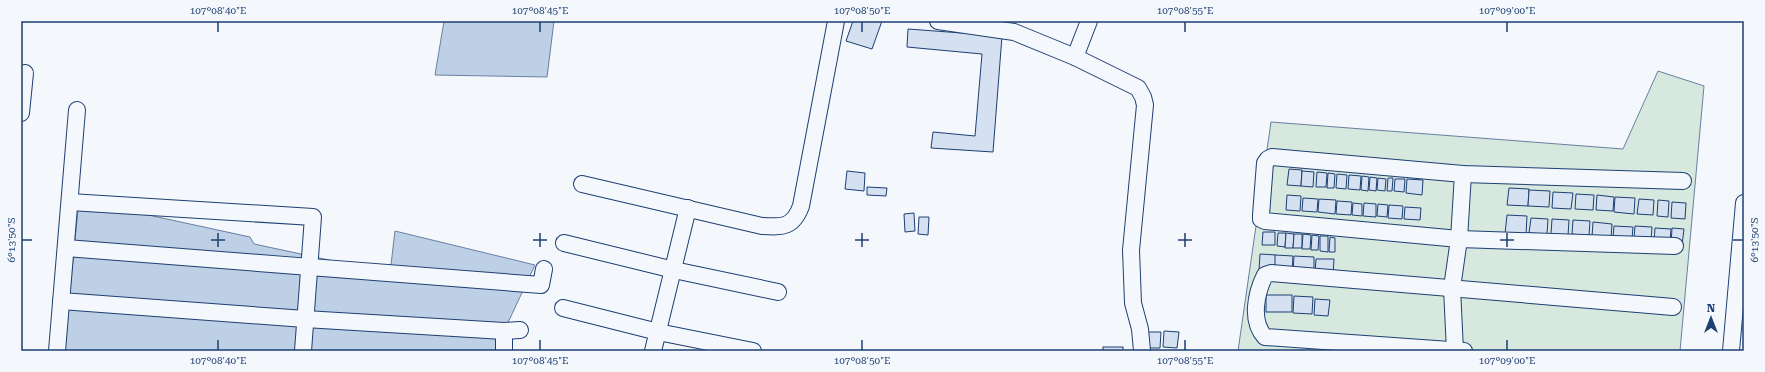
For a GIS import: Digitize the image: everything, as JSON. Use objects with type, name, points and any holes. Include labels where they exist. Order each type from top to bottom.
[{"type":"street","points":[[582,184],[762,226],[782,227],[797,218],[801,206],[836,21]]},
{"type":"street","points":[[938,21],[1014,32],[1075,57],[1138,88],[1143,96],[1144,105],[1131,250],[1133,303],[1140,329],[1142,351]]},
{"type":"street","points":[[1075,57],[1089,21]]},
{"type":"street","points":[[22,103],[25,73]]},
{"type":"street","points":[[57,351],[77,110]]},
{"type":"street","points":[[1675,246],[1459,239],[1265,221],[1261,219],[1261,215],[1265,163],[1272,157],[1463,174],[1683,181]]},
{"type":"street","points":[[1463,174],[1459,239],[1452,288],[1458,351],[1265,337],[1259,331],[1256,303],[1260,286],[1265,275],[1271,273],[1452,288],[1673,308]]},
{"type":"street","points":[[70,202],[313,217],[303,351]]},
{"type":"street","points":[[1731,351],[1744,203]]},
{"type":"street","points":[[653,351],[688,208]]},
{"type":"street","points":[[564,243],[674,270],[778,292]]},
{"type":"street","points":[[66,248],[541,285],[544,268]]},
{"type":"street","points":[[61,300],[305,319],[504,331],[520,330]]},
{"type":"street","points":[[563,308],[658,332],[753,351]]},
{"type":"street","points":[[504,331],[504,351]]},
{"type":"shaded area","points":[[1658,71],[1704,86],[1680,351],[1238,351],[1271,122],[1623,149]]},
{"type":"water","points":[[444,21],[554,21],[547,77],[435,75]]},
{"type":"water","points":[[79,200],[250,237],[254,244],[390,273],[395,231],[535,265],[497,346],[497,351],[64,351]]},
{"type":"building","points":[[853,21],[882,21],[872,49],[846,41]]},
{"type":"building","points":[[908,29],[1002,36],[993,152],[931,148],[933,132],[975,136],[982,54],[907,47]]},
{"type":"building","points":[[1289,169],[1302,170],[1301,186],[1287,185]]},
{"type":"building","points":[[847,171],[865,173],[864,191],[845,189]]},
{"type":"building","points":[[1302,171],[1314,172],[1313,187],[1301,186]]},
{"type":"building","points":[[1317,172],[1327,173],[1326,187],[1316,187]]},
{"type":"building","points":[[1328,173],[1335,174],[1334,188],[1327,188]]},
{"type":"building","points":[[1337,174],[1347,175],[1346,189],[1336,188]]},
{"type":"building","points":[[1349,175],[1361,176],[1360,190],[1348,189]]},
{"type":"building","points":[[1362,176],[1369,177],[1368,191],[1361,190]]},
{"type":"building","points":[[1370,177],[1377,178],[1376,191],[1369,190]]},
{"type":"building","points":[[1378,178],[1386,179],[1385,191],[1377,190]]},
{"type":"building","points":[[1388,178],[1393,178],[1392,191],[1387,191]]},
{"type":"building","points":[[1395,179],[1405,179],[1404,192],[1394,191]]},
{"type":"building","points":[[1407,179],[1423,180],[1422,195],[1406,193]]},
{"type":"building","points":[[867,187],[887,188],[886,196],[867,195]]},
{"type":"building","points":[[1509,188],[1529,189],[1528,206],[1507,205]]},
{"type":"building","points":[[1529,190],[1550,191],[1549,207],[1528,206]]},
{"type":"building","points":[[1553,192],[1573,193],[1571,209],[1552,208]]},
{"type":"building","points":[[1576,194],[1594,195],[1593,210],[1575,209]]},
{"type":"building","points":[[1287,195],[1301,196],[1300,211],[1286,210]]},
{"type":"building","points":[[1597,195],[1614,197],[1613,211],[1596,210]]},
{"type":"building","points":[[1615,197],[1635,198],[1634,214],[1614,212]]},
{"type":"building","points":[[1303,198],[1318,199],[1317,212],[1302,211]]},
{"type":"building","points":[[1319,199],[1336,200],[1335,214],[1318,212]]},
{"type":"building","points":[[1639,199],[1654,200],[1653,215],[1637,214]]},
{"type":"building","points":[[1658,200],[1669,201],[1668,217],[1657,216]]},
{"type":"building","points":[[1337,201],[1352,202],[1351,215],[1336,214]]},
{"type":"building","points":[[1672,202],[1686,203],[1685,219],[1671,218]]},
{"type":"building","points":[[1353,203],[1362,204],[1362,216],[1352,215]]},
{"type":"building","points":[[1364,203],[1376,204],[1376,217],[1363,216]]},
{"type":"building","points":[[1378,204],[1388,205],[1387,217],[1377,216]]},
{"type":"building","points":[[1389,205],[1403,206],[1402,219],[1388,218]]},
{"type":"building","points":[[1405,207],[1421,208],[1420,220],[1404,219]]},
{"type":"building","points":[[914,213],[915,231],[905,232],[904,214]]},
{"type":"building","points":[[1507,215],[1527,216],[1526,235],[1505,234]]},
{"type":"building","points":[[919,217],[929,217],[928,235],[918,234]]},
{"type":"building","points":[[1531,218],[1548,219],[1547,234],[1529,233]]},
{"type":"building","points":[[1552,219],[1569,220],[1568,236],[1551,234]]},
{"type":"building","points":[[1573,220],[1590,221],[1589,236],[1572,234]]},
{"type":"building","points":[[1593,222],[1612,224],[1611,238],[1592,237]]},
{"type":"building","points":[[1614,226],[1633,227],[1632,239],[1613,238]]},
{"type":"building","points":[[1635,226],[1652,227],[1651,241],[1634,239]]},
{"type":"building","points":[[1655,228],[1671,229],[1670,243],[1654,242]]},
{"type":"building","points":[[1672,228],[1684,229],[1682,245],[1671,244]]},
{"type":"building","points":[[1263,232],[1275,232],[1275,245],[1262,245]]},
{"type":"building","points":[[1278,233],[1286,233],[1285,247],[1277,246]]},
{"type":"building","points":[[1286,233],[1294,234],[1293,248],[1285,248]]},
{"type":"building","points":[[1294,234],[1302,234],[1302,248],[1293,248]]},
{"type":"building","points":[[1303,234],[1311,235],[1310,249],[1302,249]]},
{"type":"building","points":[[1312,235],[1319,236],[1318,250],[1311,250]]},
{"type":"building","points":[[1320,236],[1328,236],[1328,252],[1320,251]]},
{"type":"building","points":[[1330,237],[1335,238],[1335,252],[1329,252]]},
{"type":"building","points":[[1260,254],[1276,255],[1275,270],[1259,270]]},
{"type":"building","points":[[1275,255],[1293,256],[1292,272],[1275,271]]},
{"type":"building","points":[[1294,256],[1314,257],[1314,273],[1293,272]]},
{"type":"building","points":[[1316,259],[1334,259],[1333,275],[1315,274]]},
{"type":"building","points":[[1266,295],[1292,295],[1292,312],[1266,312]]},
{"type":"building","points":[[1294,296],[1313,297],[1312,314],[1293,313]]},
{"type":"building","points":[[1315,299],[1330,300],[1328,316],[1314,315]]},
{"type":"building","points":[[1164,331],[1179,332],[1177,348],[1163,347]]},
{"type":"building","points":[[1148,332],[1161,332],[1160,348],[1148,348]]},
{"type":"building","points":[[1103,347],[1123,347],[1123,351],[1103,351]]}]
